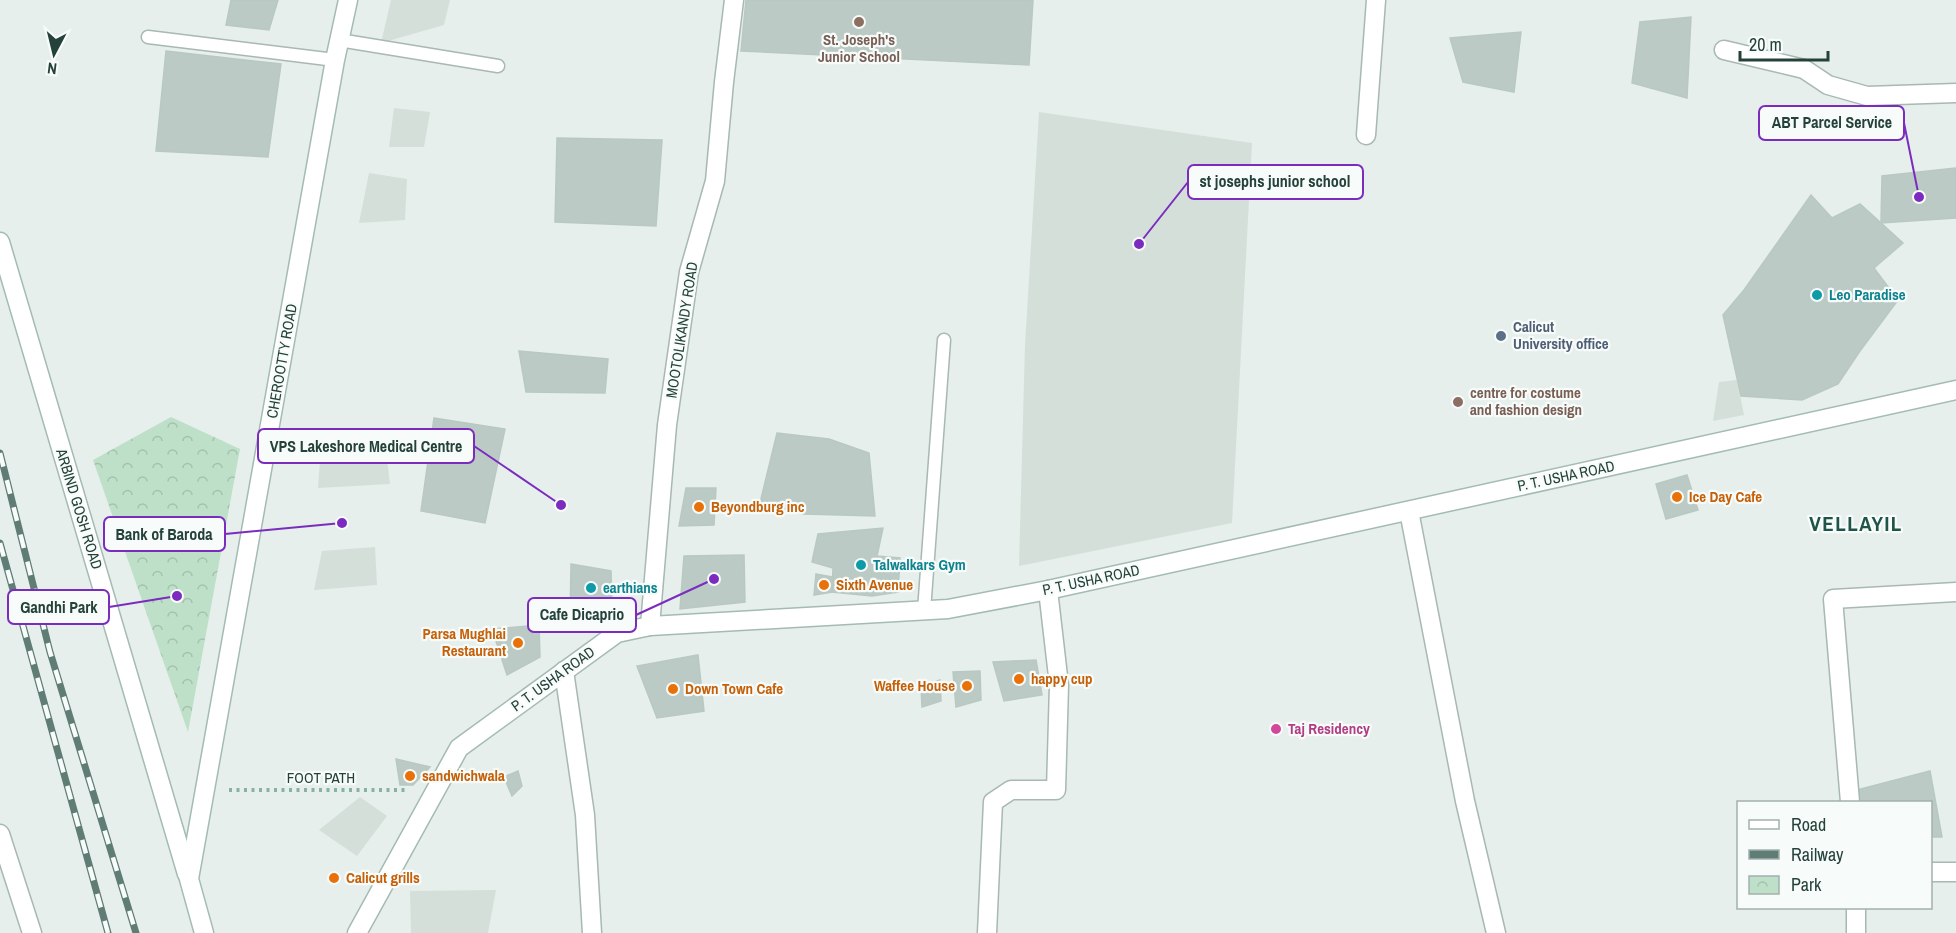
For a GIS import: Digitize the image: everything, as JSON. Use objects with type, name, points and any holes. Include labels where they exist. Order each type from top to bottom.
[{"type":"street","name":"CHEROOTTY ROAD","points":[[204,933],[189,879],[334,60],[348,0]]},
{"type":"street","name":"MOOTOLIKANDY ROAD","points":[[650,626],[667,425],[688,272],[715,180],[734,0]]},
{"type":"street","points":[[1366,135],[1376,0]]},
{"type":"street","points":[[1724,51],[1804,69],[1828,85],[1867,96],[1956,93]]},
{"type":"street","name":"ARBIND GOSH ROAD","points":[[0,242],[189,879]]},
{"type":"street","name":"P. T. USHA ROAD","points":[[357,933],[459,748],[616,633],[650,626],[948,609],[1048,590],[1956,390]]},
{"type":"street","points":[[1408,511],[1465,801],[1496,933]]},
{"type":"street","points":[[987,933],[993,802],[1011,790],[1056,790],[1059,685],[1048,590]]},
{"type":"street","points":[[1850,801],[1833,599],[1956,592]]},
{"type":"street","points":[[564,671],[585,815],[592,933]]},
{"type":"street","points":[[0,834],[32,933]]},
{"type":"street","points":[[1932,872],[1956,872]]},
{"type":"street","points":[[1856,909],[1856,933]]},
{"type":"lane","points":[[148,37],[334,60]]},
{"type":"lane","points":[[339,40],[498,66]]},
{"type":"lane","points":[[924,611],[944,340]]},
{"type":"path","name":"FOOT PATH","points":[[206,790],[436,790]]},
{"type":"shaded area","points":[[391,0],[450,0],[444,25],[381,43]]},
{"type":"shaded area","points":[[394,108],[430,112],[424,147],[389,147]]},
{"type":"shaded area","points":[[1039,112],[1252,143],[1232,523],[1019,566],[1025,345]]},
{"type":"shaded area","points":[[369,173],[407,179],[405,220],[359,223]]},
{"type":"shaded area","points":[[1737,380],[1744,415],[1713,421],[1719,382]]},
{"type":"shaded area","points":[[322,433],[384,434],[390,484],[318,488]]},
{"type":"shaded area","points":[[375,547],[377,585],[314,590],[322,551]]},
{"type":"shaded area","points":[[360,797],[387,816],[357,856],[319,830]]},
{"type":"shaded area","points":[[496,890],[488,933],[411,933],[410,891]]},
{"type":"green space","points":[[171,417],[240,449],[188,732],[93,460]]},
{"type":"building","points":[[231,0],[278,0],[269,30],[226,25]]},
{"type":"building","points":[[746,0],[1033,0],[1029,65],[741,51]]},
{"type":"building","points":[[1691,17],[1687,98],[1632,83],[1640,22]]},
{"type":"building","points":[[1521,32],[1514,92],[1463,82],[1450,38]]},
{"type":"building","points":[[166,51],[281,64],[268,157],[156,151]]},
{"type":"building","points":[[557,138],[662,140],[656,226],[555,222]]},
{"type":"building","points":[[1956,168],[1956,218],[1881,223],[1882,176]]},
{"type":"building","name":"Leo Paradise","points":[[1811,195],[1832,218],[1860,204],[1903,243],[1874,268],[1898,300],[1838,384],[1802,400],[1741,396],[1723,315],[1744,290]]},
{"type":"building","points":[[519,351],[608,359],[605,393],[526,392]]},
{"type":"building","points":[[434,418],[505,429],[485,523],[421,511]]},
{"type":"building","points":[[777,433],[829,439],[869,453],[875,516],[803,514],[760,503]]},
{"type":"building","name":"Ice Day Cafe","points":[[1687,475],[1698,510],[1666,519],[1656,484]]},
{"type":"building","name":"Beyondburg inc","points":[[686,488],[716,488],[714,525],[679,526]]},
{"type":"building","name":"Talwalkars Gym","points":[[883,528],[877,556],[900,558],[898,592],[872,596],[832,592],[833,568],[812,562],[818,534]]},
{"type":"building","points":[[744,555],[745,602],[680,609],[684,556]]},
{"type":"building","name":"earthians","points":[[571,564],[611,571],[612,605],[570,622]]},
{"type":"building","name":"Sixth Avenue","points":[[816,574],[833,577],[832,592],[814,595]]},
{"type":"building","name":"Parsa Mughlai Restaurant","points":[[539,625],[540,657],[507,675],[492,629]]},
{"type":"building","name":"Down Town Cafe","points":[[698,655],[704,711],[657,718],[637,666]]},
{"type":"building","name":"happy cup","points":[[1036,660],[1042,695],[1004,701],[993,662]]},
{"type":"building","name":"Waffee House","points":[[980,671],[981,700],[956,707],[953,672]]},
{"type":"building","points":[[940,680],[941,701],[922,707],[921,686]]},
{"type":"building","name":"sandwichwala","points":[[396,759],[430,767],[413,785],[400,785]]},
{"type":"building","points":[[518,771],[522,786],[512,796],[504,777]]},
{"type":"building","points":[[1930,771],[1942,837],[1932,837],[1932,801],[1850,801],[1849,792]]},
{"type":"railway","points":[[0,453],[50,652],[136,933]]},
{"type":"railway","points":[[0,543],[108,933]]},
{"type":"place","name":"St. Joseph's Junior School","points":[[859,22]]},
{"type":"place","name":"ABT Parcel Service","points":[[1919,197]]},
{"type":"place","name":"st josephs junior school","points":[[1139,244]]},
{"type":"place","name":"Leo Paradise","points":[[1817,295]]},
{"type":"place","name":"Calicut University office","points":[[1501,336]]},
{"type":"place","name":"centre for costume and fashion design","points":[[1458,402]]},
{"type":"place","name":"Ice Day Cafe","points":[[1677,497]]},
{"type":"place","name":"VPS Lakeshore Medical Centre","points":[[561,505]]},
{"type":"place","name":"Beyondburg inc","points":[[699,507]]},
{"type":"place","name":"Bank of Baroda","points":[[342,523]]},
{"type":"place","name":"Talwalkars Gym","points":[[861,565]]},
{"type":"place","name":"Cafe Dicaprio","points":[[714,579]]},
{"type":"place","name":"Sixth Avenue","points":[[824,585]]},
{"type":"place","name":"earthians","points":[[591,588]]},
{"type":"place","name":"Gandhi Park","points":[[177,596]]},
{"type":"place","name":"Parsa Mughlai Restaurant","points":[[518,643]]},
{"type":"place","name":"happy cup","points":[[1019,679]]},
{"type":"place","name":"Waffee House","points":[[967,686]]},
{"type":"place","name":"Down Town Cafe","points":[[673,689]]},
{"type":"place","name":"Taj Residency","points":[[1276,729]]},
{"type":"place","name":"sandwichwala","points":[[410,776]]},
{"type":"place","name":"Calicut grills","points":[[334,878]]},
{"type":"district","name":"VELLAYIL","points":[[1856,524]]}]
